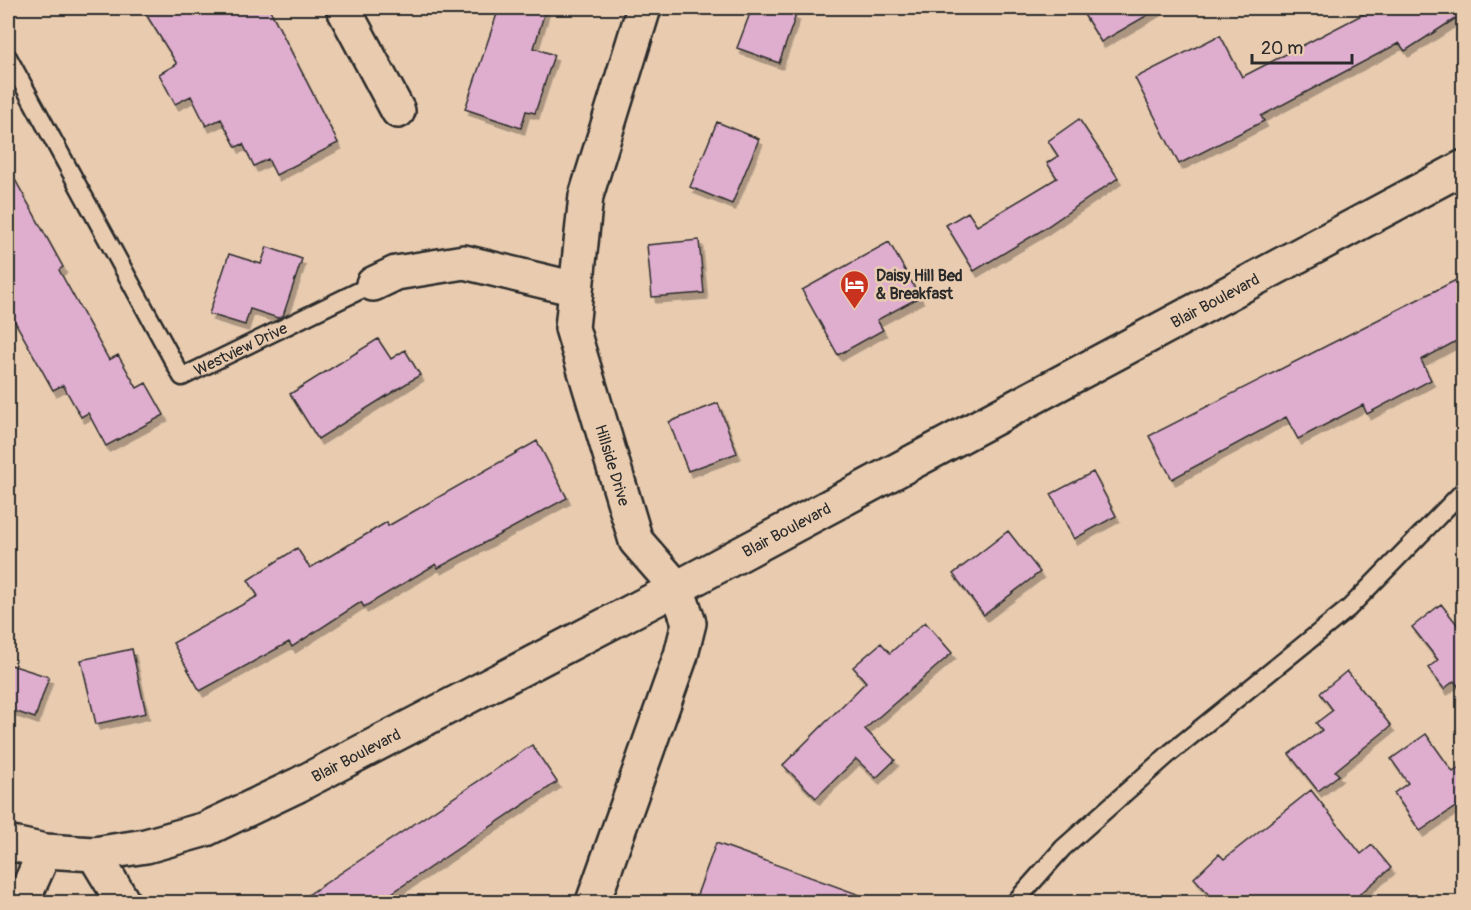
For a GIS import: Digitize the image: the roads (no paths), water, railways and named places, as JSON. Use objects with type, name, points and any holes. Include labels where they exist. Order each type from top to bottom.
[{"type":"street","points":[[343,8],[398,111]]},
{"type":"street","name":"Hillside Drive","points":[[593,903],[681,655],[688,623],[677,588],[636,541],[572,328],[586,196],[644,8]]},
{"type":"street","name":"Blair Boulevard","points":[[8,843],[45,851],[94,854],[146,846],[206,829],[298,785],[677,588],[1464,167]]},
{"type":"street","name":"Westview Drive","points":[[373,284],[396,273],[464,262],[576,289]]},
{"type":"street","points":[[22,903],[45,851]]},
{"type":"street","points":[[94,854],[123,903]]},
{"type":"lane","name":"Westview Drive","points":[[8,57],[182,377],[373,284]]},
{"type":"lane","points":[[1015,903],[1062,848],[1170,753],[1349,608],[1464,490]]},
{"type":"place","name":"Daisy Hill Bed & Breakfast","points":[[855,310]]}]
